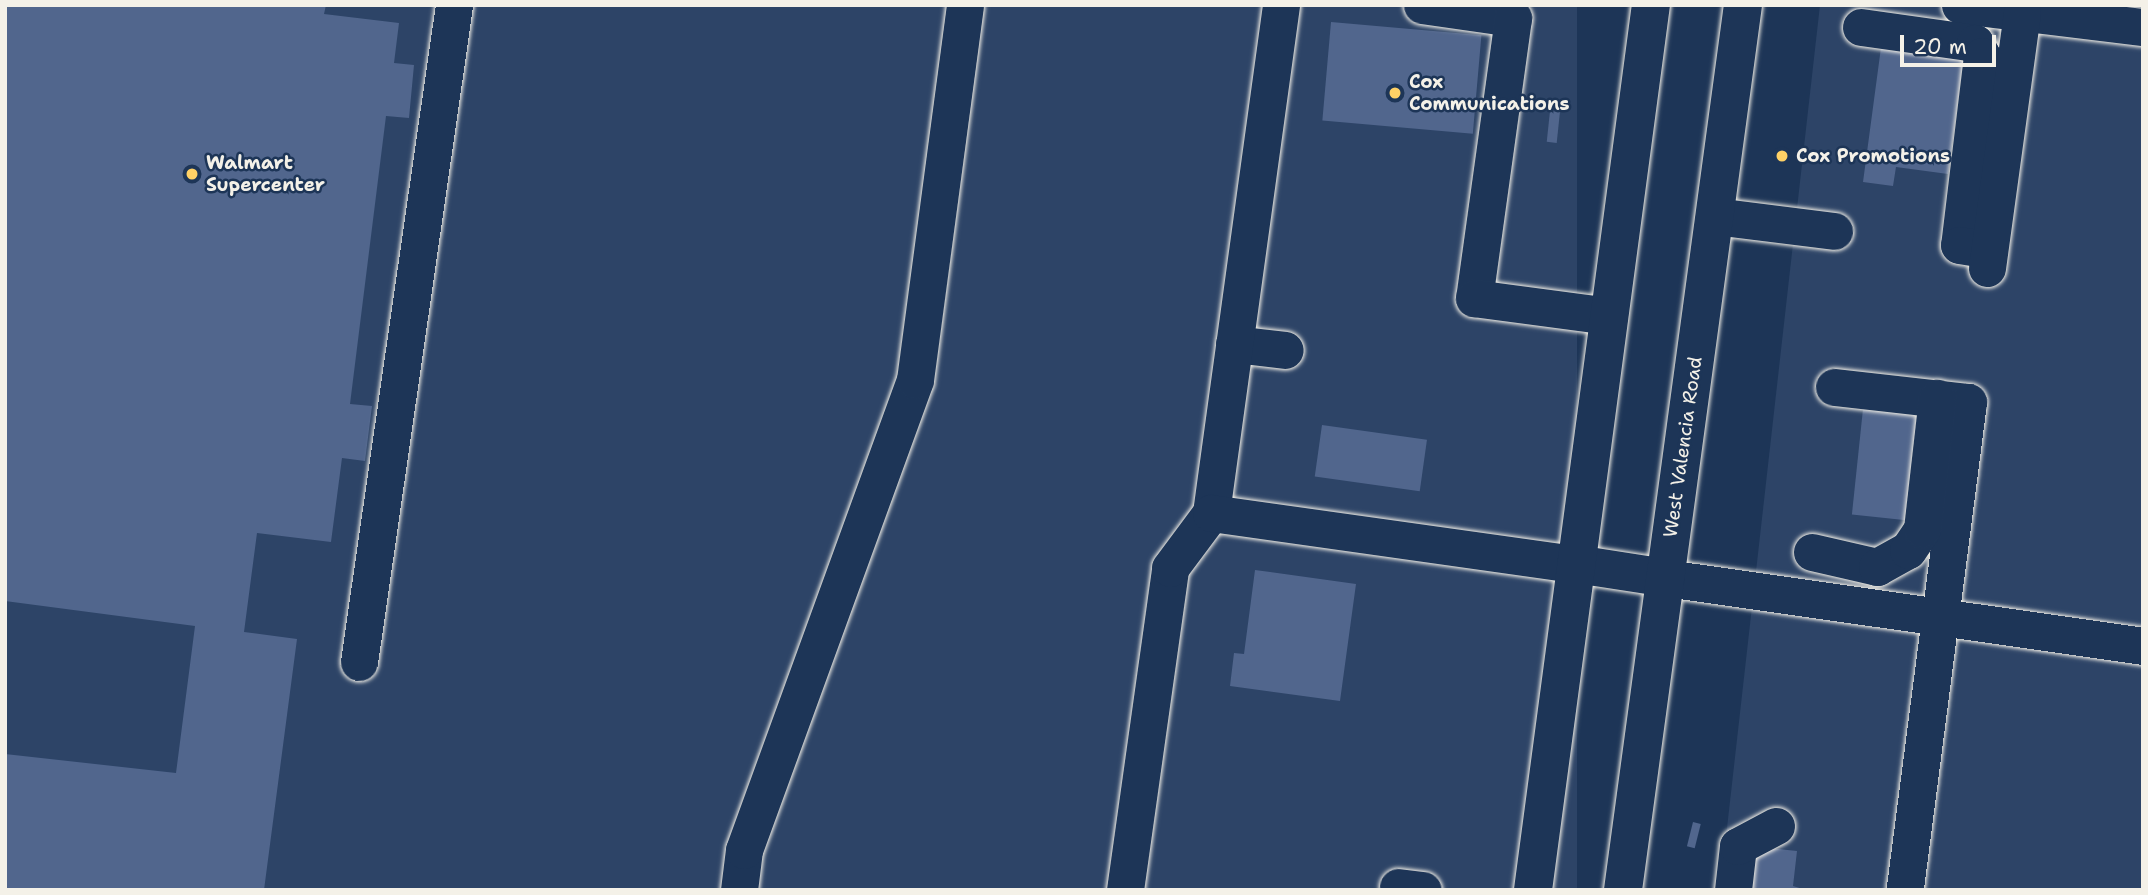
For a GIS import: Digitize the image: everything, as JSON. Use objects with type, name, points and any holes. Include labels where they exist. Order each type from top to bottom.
[{"type":"main road","points":[[1533,890],[1651,5]]},
{"type":"main road","name":"West Valencia Road","points":[[1623,890],[1743,5]]},
{"type":"main road","points":[[1576,564],[1666,578]]},
{"type":"lane","points":[[359,662],[454,5]]},
{"type":"lane","points":[[740,890],[744,850],[915,380],[965,5]]},
{"type":"lane","points":[[1125,890],[1170,568],[1211,513],[1280,5]]},
{"type":"lane","points":[[1422,5],[1513,18],[1474,299],[1609,316]]},
{"type":"lane","points":[[1960,5],[2143,27]]},
{"type":"lane","points":[[1861,27],[1975,43],[1982,56],[1978,254],[2022,13]]},
{"type":"lane","points":[[1714,216],[1834,231]]},
{"type":"lane","points":[[1234,344],[1285,351]]},
{"type":"lane","points":[[1834,387],[1968,402],[1938,617],[1905,890]]},
{"type":"lane","points":[[1812,552],[1877,567],[1908,550],[1922,529],[1937,398]]},
{"type":"lane","points":[[1211,513],[1576,564]]},
{"type":"lane","points":[[1666,578],[2143,646]]},
{"type":"lane","points":[[1733,890],[1738,846],[1776,826]]},
{"type":"shaded area","points":[[5,5],[1577,5],[1577,890],[5,890]]},
{"type":"shaded area","points":[[1820,5],[2143,5],[2143,890],[1720,890]]},
{"type":"building","points":[[5,5],[326,5],[324,14],[399,23],[394,63],[414,65],[409,118],[386,116],[350,404],[372,406],[365,461],[342,458],[331,542],[257,533],[244,632],[297,639],[264,890],[5,890],[5,754],[176,773],[195,626],[5,601]]},
{"type":"building","name":"Cox Communications","points":[[1331,22],[1481,35],[1473,134],[1322,121]]},
{"type":"building","points":[[1882,40],[1964,56],[1948,174],[1896,167],[1893,186],[1863,182]]},
{"type":"building","points":[[1550,111],[1560,112],[1557,143],[1547,142]]},
{"type":"building","points":[[1863,409],[1920,415],[1909,520],[1852,514]]},
{"type":"building","points":[[1322,425],[1427,440],[1420,491],[1315,476]]},
{"type":"building","points":[[1255,570],[1356,584],[1340,701],[1230,686],[1234,653],[1244,654]]},
{"type":"building","points":[[1693,822],[1701,824],[1695,848],[1687,846]]},
{"type":"building","points":[[1757,847],[1797,851],[1793,886],[1806,890],[1752,890]]},
{"type":"place","name":"Cox Communications","points":[[1395,93]]},
{"type":"place","name":"Cox Promotions","points":[[1782,156]]},
{"type":"place","name":"Walmart Supercenter","points":[[192,174]]}]
